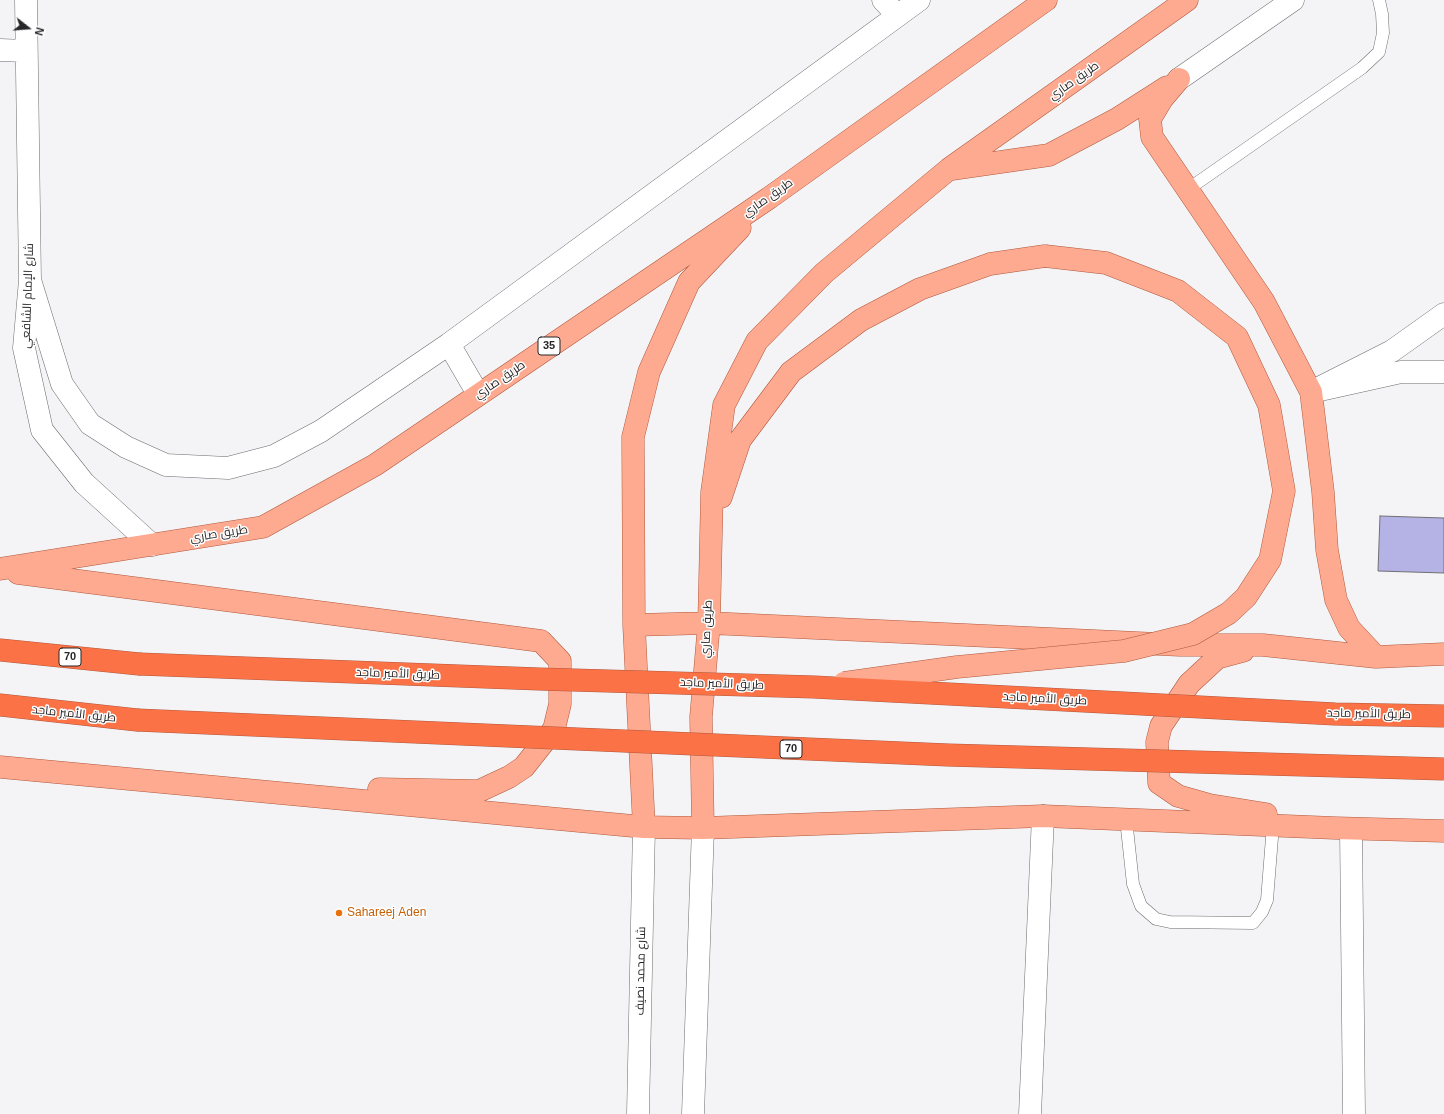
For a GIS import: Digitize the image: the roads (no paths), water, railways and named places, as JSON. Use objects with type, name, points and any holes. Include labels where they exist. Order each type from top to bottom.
[{"type":"highway","name":"طريق الأمير ماجد","points":[[0,650],[139,664],[539,679],[814,687],[1335,714],[1444,716]]},
{"type":"highway","name":"طريق الأمير ماجد","points":[[0,705],[137,720],[948,755],[1444,769]]},
{"type":"main road","name":"شارع الإمام الشافعي","points":[[26,0],[30,280],[24,348],[42,430],[84,483],[152,545]]},
{"type":"main road","points":[[30,280],[62,384],[90,424],[126,447],[166,465],[228,468],[274,456],[321,431],[449,344],[890,7],[919,0]]},
{"type":"main road","name":"طريق صاري","points":[[0,570],[263,527],[375,465],[769,198],[1046,0]]},
{"type":"main road","name":"طريق صاري","points":[[703,828],[701,717],[709,623],[712,492],[724,405],[757,341],[824,273],[949,169],[1187,0]]},
{"type":"main road","points":[[949,169],[1049,155],[1117,119],[1184,76],[1293,0]]},
{"type":"main road","points":[[0,50],[26,51]]},
{"type":"main road","points":[[1184,76],[1162,99],[1150,119],[1152,137],[1264,302],[1311,392],[1323,492],[1326,550],[1336,600],[1349,628],[1376,656]]},
{"type":"main road","points":[[644,827],[634,625],[633,437],[649,372],[689,282],[769,198]]},
{"type":"main road","points":[[709,582],[720,500],[740,440],[791,372],[862,320],[920,289],[990,264],[1045,256],[1106,263],[1178,291],[1237,338],[1269,404],[1284,490],[1270,560],[1246,597],[1229,613],[1193,634],[1124,651],[957,667],[814,687]]},
{"type":"main road","points":[[1311,392],[1392,351],[1444,314]]},
{"type":"main road","points":[[449,344],[478,394]]},
{"type":"main road","points":[[1311,392],[1401,372],[1444,372]]},
{"type":"main road","points":[[0,570],[541,641],[560,661],[560,704],[554,729],[524,767],[509,777],[479,791],[191,785]]},
{"type":"main road","points":[[634,625],[709,623],[1180,645],[1263,645],[1376,656],[1444,654]]},
{"type":"main road","points":[[1263,645],[1217,658],[1189,684],[1161,726],[1157,742],[1159,783],[1178,796],[1210,805],[1343,828]]},
{"type":"main road","points":[[0,767],[644,827],[703,828],[1043,816],[1444,831]]},
{"type":"main road","points":[[1030,1114],[1043,816]]},
{"type":"main road","name":"شارع محمد نصيف","points":[[638,1114],[644,827]]},
{"type":"main road","points":[[693,1114],[703,828]]},
{"type":"main road","points":[[1343,828],[1354,1114]]},
{"type":"lane","points":[[1187,190],[1362,68],[1379,52],[1383,33],[1382,14],[1379,0]]},
{"type":"lane","points":[[1126,819],[1134,884],[1141,906],[1156,919],[1170,922],[1253,923],[1262,912],[1267,900],[1273,825]]},
{"type":"place","name":"Sahareej Aden","points":[[339,913]]}]
